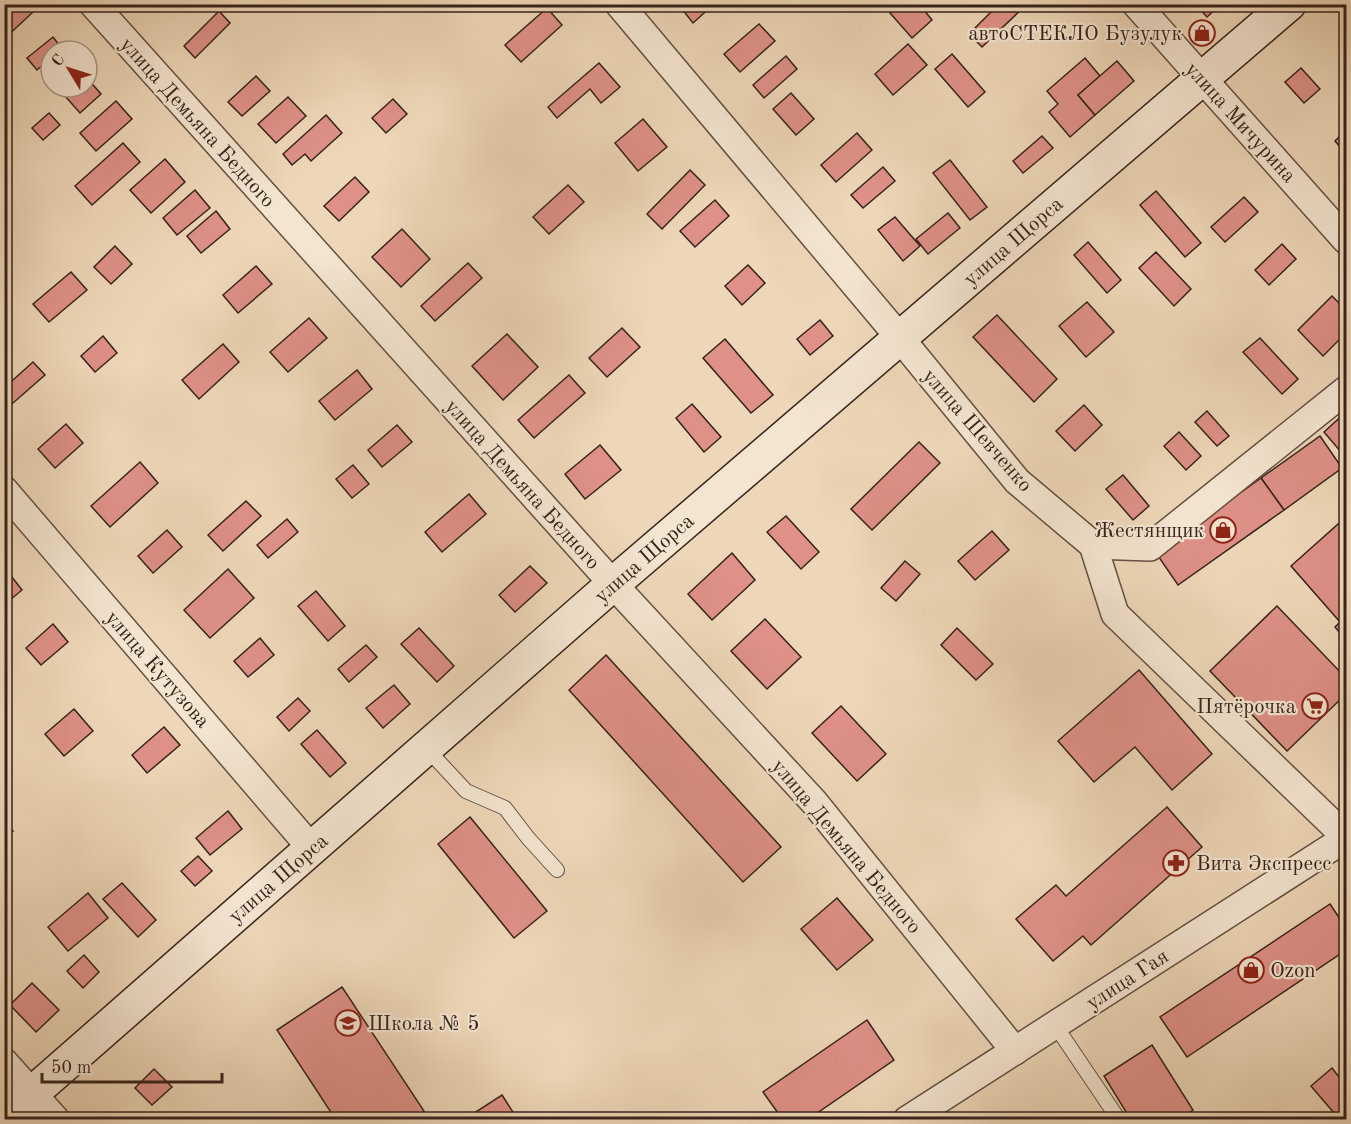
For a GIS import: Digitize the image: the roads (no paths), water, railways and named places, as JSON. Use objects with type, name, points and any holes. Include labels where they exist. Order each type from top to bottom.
[{"type":"main road","name":"улица Щорса","points":[[4,1118],[613,584],[1289,4]]},
{"type":"street","name":"улица Демьяна Бедного","points":[[93,4],[613,584],[814,801],[1015,1051]]},
{"type":"street","name":"улица Шевченко","points":[[619,4],[900,338],[1017,482],[1093,545]]},
{"type":"street","name":"улица Мичурина","points":[[1136,4],[1347,240]]},
{"type":"street","points":[[1347,390],[1150,548],[1093,545],[1115,614],[1347,837]]},
{"type":"street","name":"улица Кутузова","points":[[4,490],[312,849]]},
{"type":"street","name":"улица Гая","points":[[907,1119],[1347,837]]},
{"type":"street","points":[[4,1062],[56,1119]]},
{"type":"lane","points":[[426,748],[466,791],[505,808],[557,870]]},
{"type":"lane","points":[[1055,1025],[1119,1119]]},
{"type":"place","name":"автоСТЕКЛО Бузулук","points":[[1202,33]]},
{"type":"place","name":"Жестянщик","points":[[1223,530]]},
{"type":"place","name":"Пятёрочка","points":[[1315,706]]},
{"type":"place","name":"Вита Экспресс","points":[[1176,863]]},
{"type":"place","name":"Ozon","points":[[1251,970]]},
{"type":"place","name":"Школа № 5","points":[[348,1023]]}]
